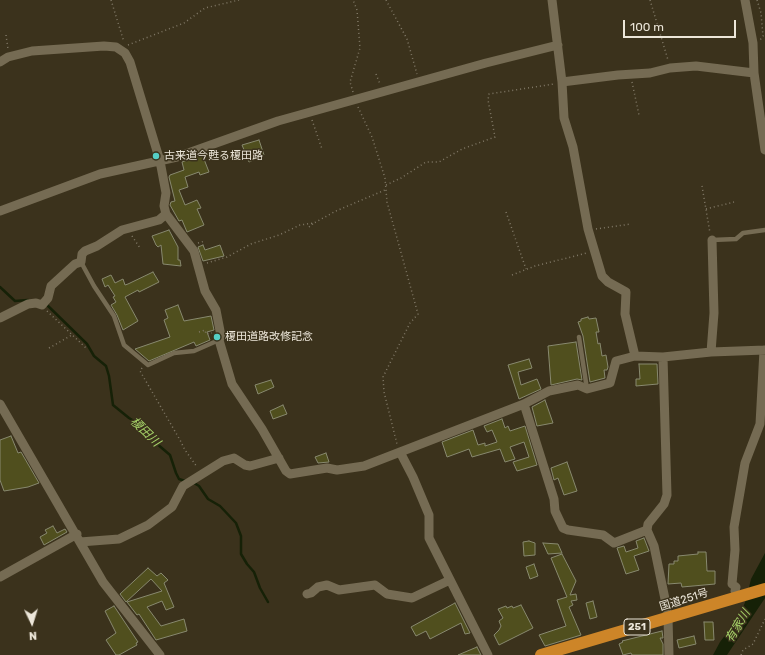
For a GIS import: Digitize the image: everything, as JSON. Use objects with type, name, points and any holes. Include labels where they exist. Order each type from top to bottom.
[{"type":"highway","name":"国道251号","points":[[541,655],[668,618],[734,595],[765,589]]},
{"type":"street","points":[[552,0],[562,82],[564,118],[573,147],[588,229],[602,276],[608,282],[626,292],[625,314],[635,356]]},
{"type":"street","points":[[744,0],[753,43],[754,74],[765,150]]},
{"type":"street","points":[[0,211],[100,174],[160,161],[278,122],[558,45]]},
{"type":"street","points":[[4,59],[32,51],[104,46],[122,50],[130,62],[160,161],[166,193],[164,206],[166,214],[194,251],[205,291],[216,310],[219,335],[232,384],[286,471],[290,474],[299,474],[320,469],[337,470],[364,466],[524,404],[549,392],[578,385],[587,389],[610,383],[616,361],[635,356],[663,357],[711,352],[765,350],[760,424],[745,463],[734,527],[735,550],[732,584],[736,587],[734,595]]},
{"type":"street","points":[[562,82],[618,75],[650,73],[670,68],[706,66],[754,74]]},
{"type":"street","points":[[0,318],[28,304],[36,302],[44,303],[48,298],[50,286],[75,264],[81,262],[82,254],[85,251],[97,246],[122,230],[159,220],[166,214]]},
{"type":"street","points":[[711,352],[714,313],[712,240]]},
{"type":"street","points":[[663,357],[667,495],[664,504],[648,524],[647,530],[654,546],[668,618],[669,655]]},
{"type":"street","points":[[0,404],[104,582],[160,655]]},
{"type":"street","points":[[524,404],[554,499],[555,511],[563,528],[603,535],[614,543],[647,530]]},
{"type":"street","points":[[400,452],[413,477],[429,515],[429,538],[488,655]]},
{"type":"street","points":[[0,577],[78,538],[119,540],[148,525],[172,507],[183,486],[187,482],[201,475],[223,460],[234,458],[245,465],[250,466],[279,458]]},
{"type":"street","points":[[307,594],[311,593],[318,587],[327,585],[339,590],[375,586],[387,594],[412,598],[450,580]]},
{"type":"lane","points":[[712,240],[736,239],[743,234],[765,230]]},
{"type":"lane","points":[[81,262],[94,286],[114,316],[124,345],[148,365],[174,353],[194,351],[219,335]]},
{"type":"lane","points":[[579,337],[587,389]]},
{"type":"path","points":[[111,0],[124,41],[122,50]]},
{"type":"path","points":[[122,50],[128,44],[184,23],[205,8],[239,0]]},
{"type":"path","points":[[353,0],[357,10],[360,43],[359,56],[350,82],[355,101],[372,136],[386,185],[387,202],[418,314],[410,322],[383,377],[389,413],[400,452]]},
{"type":"path","points":[[386,0],[407,39],[420,82]]},
{"type":"path","points":[[650,0],[670,68]]},
{"type":"path","points":[[753,43],[761,40],[763,36],[758,0]]},
{"type":"path","points":[[4,59],[6,35]]},
{"type":"path","points":[[632,75],[639,115]]},
{"type":"path","points":[[386,185],[401,178],[426,162],[438,162],[462,149],[495,137],[488,100],[489,94],[562,82]]},
{"type":"path","points":[[310,113],[322,149]]},
{"type":"path","points":[[702,186],[712,240]]},
{"type":"path","points":[[309,227],[336,211],[386,189]]},
{"type":"path","points":[[706,209],[734,202]]},
{"type":"path","points":[[506,212],[526,269]]},
{"type":"path","points":[[199,266],[227,257],[251,244],[279,235],[300,225],[314,223]]},
{"type":"path","points":[[588,229],[631,224]]},
{"type":"path","points":[[129,229],[140,248]]},
{"type":"path","points":[[512,275],[558,259],[594,251]]},
{"type":"path","points":[[44,303],[72,335],[86,348]]},
{"type":"path","points":[[199,332],[205,330],[206,334],[219,335]]},
{"type":"path","points":[[49,348],[72,335]]},
{"type":"path","points":[[148,365],[140,369],[140,371],[201,475]]},
{"type":"path","points":[[741,655],[744,650],[753,644],[765,620]]},
{"type":"water","name":"有家川","points":[[765,553],[765,598],[727,655],[713,655],[720,642],[739,617],[746,600],[751,579]]},
{"type":"building","points":[[259,140],[264,155],[249,162],[242,145]]},
{"type":"building","points":[[202,154],[209,172],[200,175],[199,172],[185,177],[188,187],[179,190],[185,205],[197,200],[201,208],[197,209],[204,225],[187,232],[182,220],[179,221],[170,205],[171,202],[175,201],[169,177],[170,175],[184,170],[182,162]]},
{"type":"building","points":[[169,230],[178,247],[178,260],[180,260],[181,266],[163,264],[161,245],[158,247],[156,245],[152,236]]},
{"type":"building","points":[[203,245],[205,250],[220,245],[224,256],[203,261],[198,247]]},
{"type":"building","points":[[153,272],[159,282],[125,297],[138,321],[123,330],[111,305],[116,302],[113,297],[115,296],[108,285],[105,287],[102,279],[111,275],[115,283],[123,279],[125,285]]},
{"type":"building","points":[[178,305],[184,321],[211,316],[214,330],[207,332],[210,340],[196,346],[194,342],[149,361],[135,349],[170,337],[164,320],[168,318],[165,310]]},
{"type":"building","points":[[588,317],[589,319],[596,318],[599,332],[596,332],[598,344],[600,343],[602,356],[606,355],[608,367],[607,370],[604,370],[605,378],[590,382],[583,336],[578,322],[581,321],[581,319]]},
{"type":"building","points":[[576,342],[582,380],[577,379],[551,385],[548,346]]},
{"type":"building","points":[[529,359],[532,368],[518,372],[521,385],[537,379],[541,389],[519,399],[508,365]]},
{"type":"building","points":[[639,364],[657,364],[658,384],[636,386],[636,379],[640,379]]},
{"type":"building","points":[[271,380],[274,387],[258,394],[255,385]]},
{"type":"building","points":[[545,400],[553,423],[537,426],[532,407]]},
{"type":"building","points":[[283,405],[287,414],[273,419],[270,411]]},
{"type":"building","points":[[502,419],[505,428],[508,426],[510,431],[525,426],[537,465],[517,471],[513,462],[529,457],[524,442],[510,447],[515,459],[505,462],[500,449],[472,457],[469,449],[447,457],[442,442],[473,430],[478,445],[485,443],[485,446],[497,442],[492,430],[487,432],[484,426]]},
{"type":"building","points":[[11,436],[18,453],[21,452],[39,483],[28,487],[4,491],[0,480],[0,440]]},
{"type":"building","points":[[326,453],[329,462],[318,463],[315,457]]},
{"type":"building","points":[[567,462],[577,491],[564,495],[558,478],[554,480],[551,468]]},
{"type":"building","points":[[53,526],[57,533],[65,529],[67,532],[44,545],[40,537],[47,533],[45,530]]},
{"type":"building","points":[[644,538],[649,551],[634,556],[639,570],[626,574],[617,548],[624,546],[626,552],[638,548],[636,541]]},
{"type":"building","points":[[529,541],[535,543],[535,555],[524,556],[523,542]]},
{"type":"building","points":[[543,543],[558,544],[562,553],[548,554]]},
{"type":"building","points":[[698,552],[706,552],[707,571],[715,571],[715,584],[682,587],[681,583],[668,584],[669,564],[674,564],[674,561],[678,561],[678,556],[698,554]]},
{"type":"building","points":[[562,554],[576,581],[570,595],[576,594],[577,600],[571,601],[573,605],[569,607],[581,635],[545,646],[539,635],[566,626],[557,600],[567,597],[551,558]]},
{"type":"building","points":[[534,564],[538,576],[530,579],[526,567]]},
{"type":"building","points":[[148,568],[157,576],[161,573],[168,580],[164,583],[174,607],[166,610],[162,601],[147,607],[161,626],[184,619],[187,631],[156,640],[139,614],[137,615],[127,602],[162,591],[151,579],[126,602],[120,594]]},
{"type":"building","points":[[593,601],[597,617],[590,619],[586,603]]},
{"type":"building","points":[[455,603],[470,633],[465,634],[461,623],[430,639],[426,631],[416,636],[411,627]]},
{"type":"building","points":[[521,605],[533,628],[499,645],[494,635],[501,626],[499,621],[503,618],[498,609],[506,606],[507,608],[512,606],[513,608]]},
{"type":"building","points":[[114,606],[138,642],[136,643],[137,645],[119,655],[116,655],[106,640],[116,633],[105,611]]},
{"type":"building","points":[[704,622],[713,622],[714,640],[705,640]]},
{"type":"building","points":[[662,631],[663,638],[660,638],[663,644],[663,655],[632,655],[631,653],[623,655],[619,644],[623,642],[622,641]]},
{"type":"building","points":[[694,636],[696,644],[679,648],[677,640]]},
{"type":"building","points":[[477,647],[481,655],[458,655]]},
{"type":"waterway","name":"榎田川","points":[[0,287],[15,301],[28,300]]},
{"type":"waterway","name":"榎田川","points":[[45,303],[87,344],[94,356],[106,366],[113,405],[139,424],[149,437],[170,455],[179,479],[185,481]]},
{"type":"waterway","name":"榎田川","points":[[194,483],[199,486],[208,499],[220,506],[236,523],[241,536],[241,554],[254,572],[260,588],[268,602]]},
{"type":"place","name":"古来道今甦る榎田路","points":[[156,156]]},
{"type":"place","name":"榎田道路改修記念","points":[[217,337]]}]
